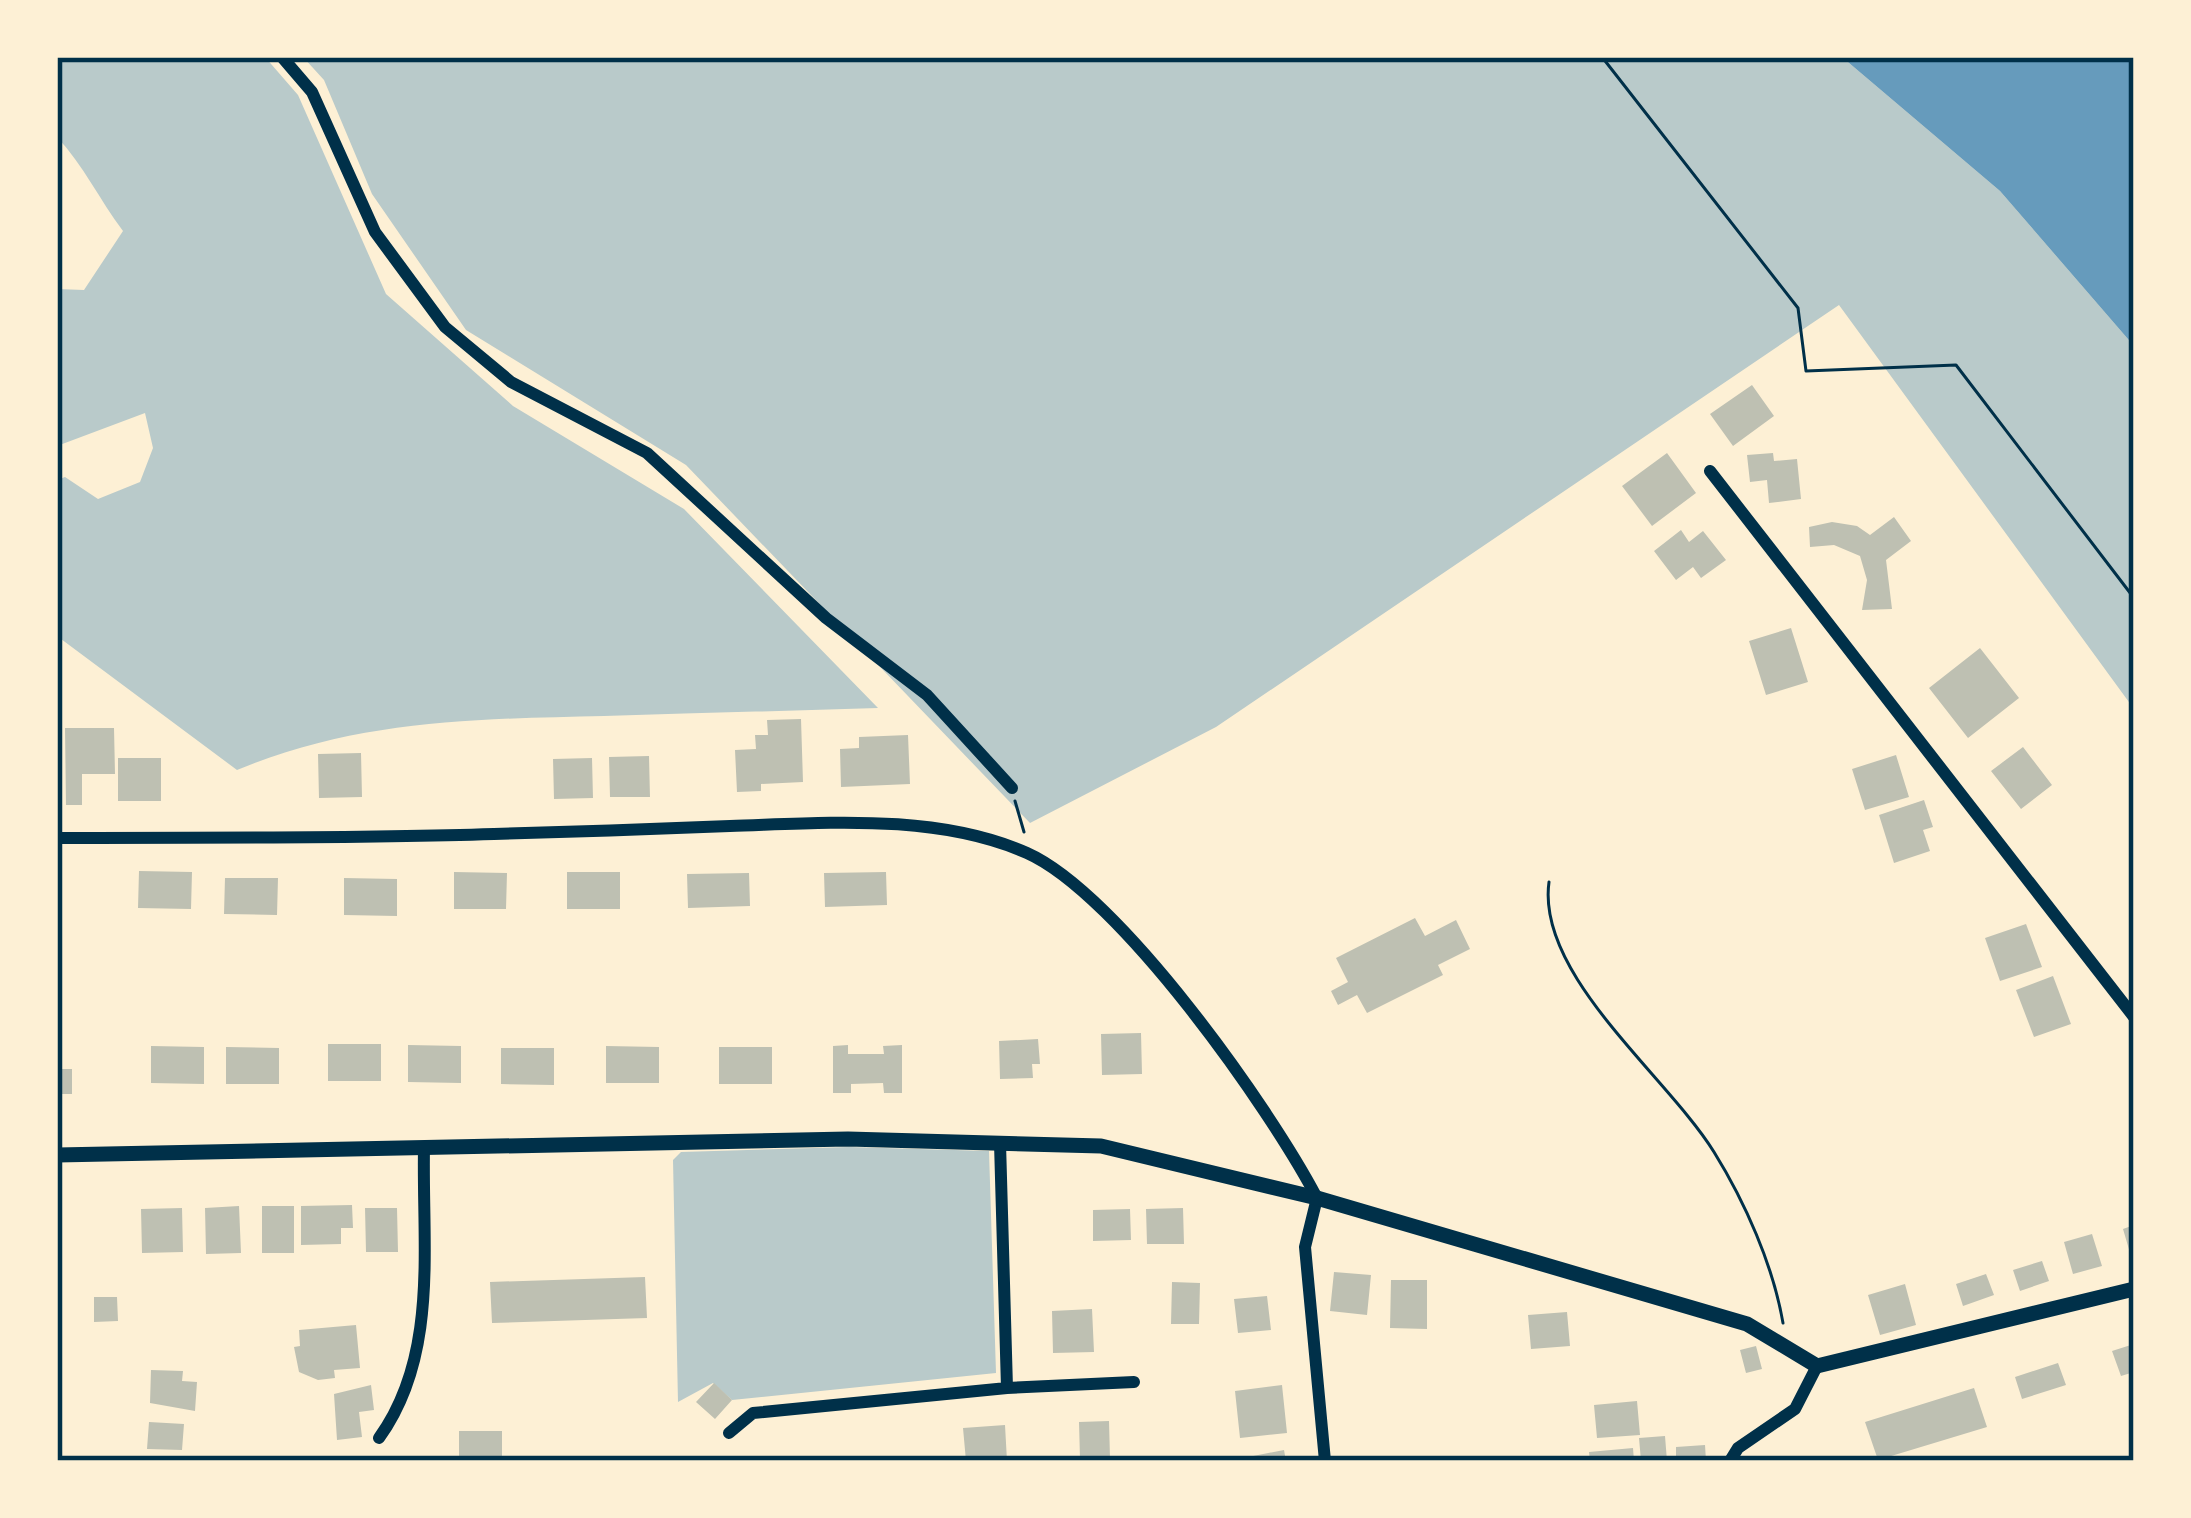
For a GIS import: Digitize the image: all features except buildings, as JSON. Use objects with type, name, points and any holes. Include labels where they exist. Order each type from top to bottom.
[{"type":"street","points":[[282,57],[312,92],[375,232],[445,327],[511,382],[647,453],[826,618],[927,695],[1012,788]]},
{"type":"street","points":[[1710,471],[2134,1017]]},
{"type":"street","points":[[57,838],[425,837],[845,823],[960,835],[1030,854],[1126,935],[1239,1072],[1317,1198],[1305,1247],[1325,1461]]},
{"type":"street","points":[[57,1155],[848,1139],[1101,1146],[1317,1198],[1747,1324],[1817,1366],[2134,1289]]},
{"type":"street","points":[[1000,1143],[1007,1388]]},
{"type":"street","points":[[379,1438],[404,1404],[421,1340],[424,1148]]},
{"type":"street","points":[[1730,1461],[1738,1448],[1795,1408],[1817,1366]]},
{"type":"street","points":[[729,1433],[753,1413],[1007,1388],[1135,1382]]},
{"type":"path","points":[[1602,57],[1798,308],[1806,371],[1956,365],[2134,598]]},
{"type":"path","points":[[1012,788],[1030,854]]},
{"type":"path","points":[[1549,881],[1551,925],[1571,969],[1716,1154],[1766,1261],[1788,1348]]},
{"type":"shaded area","points":[[57,57],[265,57],[298,95],[386,294],[513,406],[684,509],[878,708],[417,725],[327,741],[237,770],[57,636],[57,480],[65,477],[98,499],[140,482],[153,448],[145,413],[57,446],[57,289],[84,290],[123,231],[57,137]]},
{"type":"shaded area","points":[[303,57],[1842,57],[2000,191],[2134,346],[2134,709],[1839,305],[1216,727],[1030,823],[686,465],[466,330],[372,194],[324,80]]},
{"type":"shaded area","points":[[849,1147],[989,1151],[996,1373],[732,1400],[713,1383],[678,1402],[673,1160],[681,1152]]},
{"type":"water","points":[[1842,57],[2134,57],[2134,346],[2000,191]]}]
